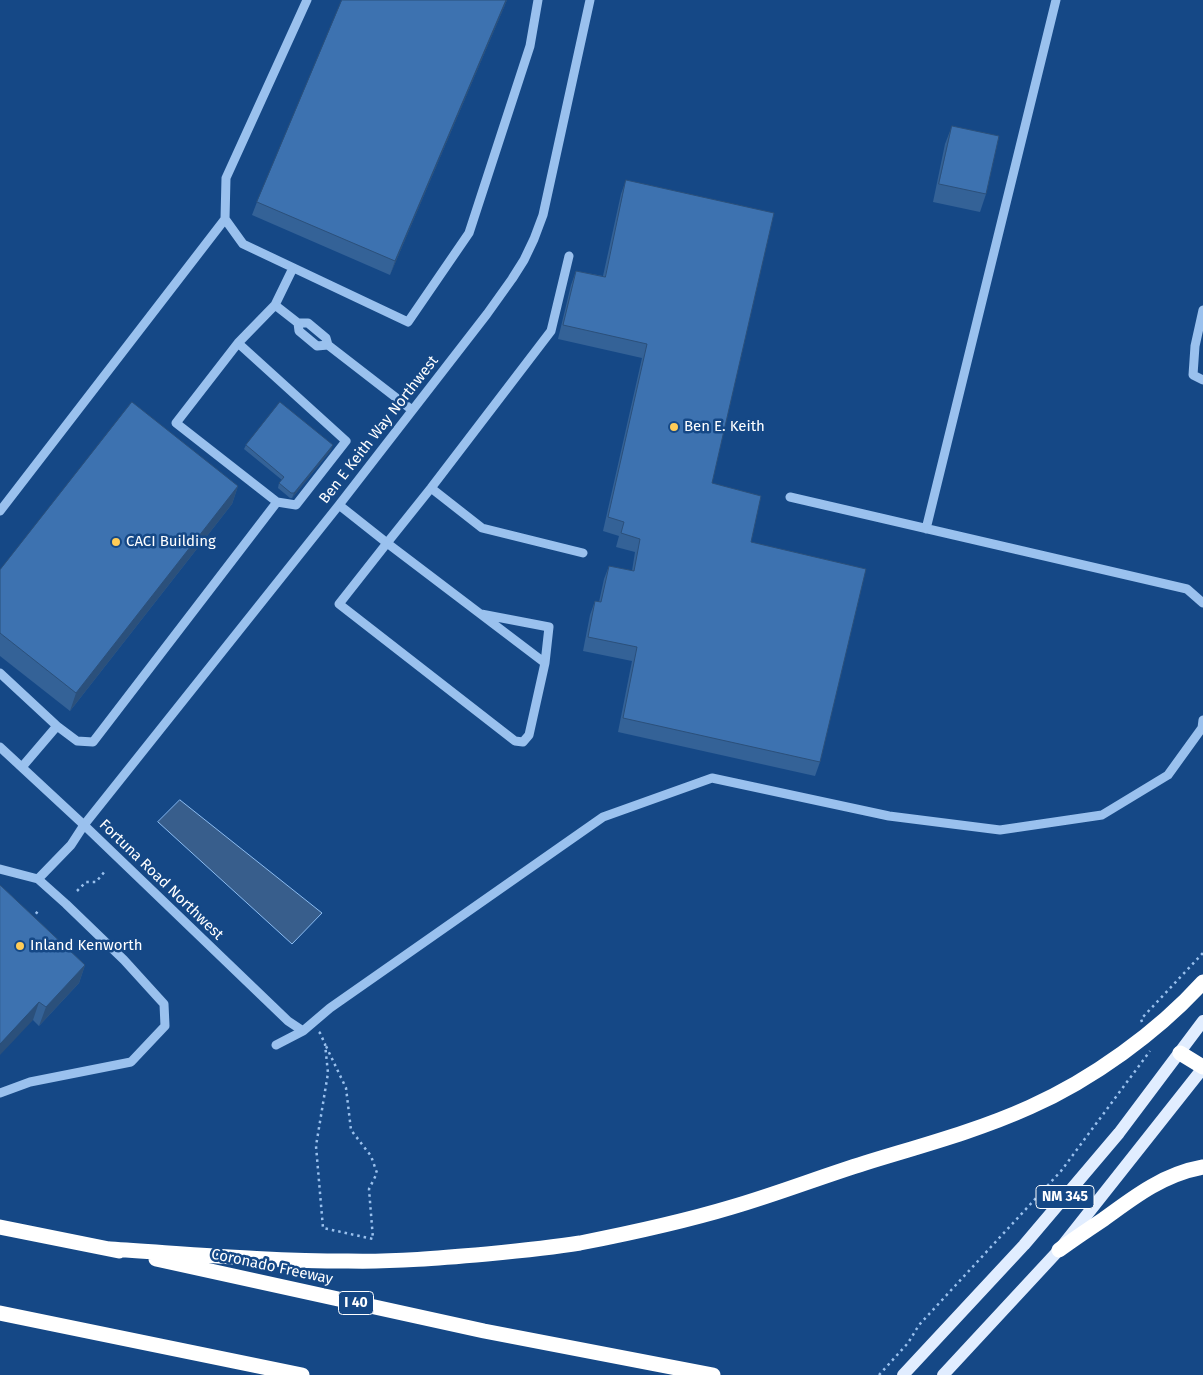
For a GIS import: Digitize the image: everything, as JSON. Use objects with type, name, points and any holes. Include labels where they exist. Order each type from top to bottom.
[{"type":"highway","points":[[110,1250],[290,1260],[430,1259],[577,1243],[645,1230],[732,1207],[975,1128],[1030,1107],[1074,1085],[1120,1054],[1161,1022],[1203,982]]},
{"type":"highway","points":[[1180,1053],[1203,1067]]},
{"type":"highway","points":[[1059,1250],[1133,1197],[1164,1180],[1203,1167]]},
{"type":"highway","name":"Coronado Freeway","points":[[0,1227],[484,1331],[713,1375]]},
{"type":"highway","points":[[0,1313],[302,1375]]},
{"type":"main road","name":"NM 345","points":[[903,1375],[1024,1245],[1119,1133],[1203,1021]]},
{"type":"main road","name":"NM 345","points":[[946,1372],[1059,1250],[1203,1067]]},
{"type":"street","points":[[0,510],[225,219],[226,178],[307,0]]},
{"type":"street","points":[[225,219],[243,244],[408,322],[469,233],[530,46],[538,0]]},
{"type":"street","name":"Ben E Keith Way Northwest","points":[[38,879],[72,845],[84,825],[339,505],[488,314],[512,280],[534,239],[542,215],[590,0]]},
{"type":"street","points":[[926,529],[1056,0]]},
{"type":"street","points":[[479,613],[549,627],[544,663],[528,735],[523,742],[516,741],[339,604],[431,488],[551,331],[569,256]]},
{"type":"street","points":[[238,342],[346,441],[296,505],[277,502],[176,423],[238,342],[275,305],[293,268]]},
{"type":"street","points":[[275,305],[298,323],[308,323],[326,338],[328,346],[412,410]]},
{"type":"street","points":[[1203,310],[1195,346],[1193,375],[1203,380]]},
{"type":"street","points":[[431,488],[482,528],[583,553]]},
{"type":"street","points":[[790,497],[1187,589],[1203,603]]},
{"type":"street","points":[[0,673],[57,726],[77,741],[93,742],[277,502]]},
{"type":"street","points":[[339,505],[544,663]]},
{"type":"street","points":[[276,1045],[303,1031],[330,1008],[603,817],[712,778],[889,816],[1000,830],[1102,815],[1168,775],[1202,728],[1203,720]]},
{"type":"street","points":[[22,767],[57,726]]},
{"type":"street","name":"Fortuna Road Northwest","points":[[0,747],[288,1021],[303,1031]]},
{"type":"street","points":[[0,869],[38,879],[124,960],[164,1004],[166,1026],[130,1062],[30,1082],[0,1093]]},
{"type":"path","points":[[77,891],[86,882],[96,882],[106,870]]},
{"type":"path","points":[[29,922],[38,912]]},
{"type":"path","points":[[1144,1025],[1141,1020],[1203,953]]},
{"type":"path","points":[[303,1031],[314,1030],[320,1033],[346,1088],[351,1130],[371,1156],[378,1173],[369,1189],[373,1239],[323,1228],[316,1146],[328,1073],[325,1044]]},
{"type":"path","points":[[879,1375],[908,1343],[919,1325],[1061,1171],[1150,1051]]},
{"type":"water","points":[[180,800],[322,913],[292,944],[158,822]]},
{"type":"building","points":[[342,0],[506,0],[395,261],[257,202]]},
{"type":"building","points":[[952,126],[999,136],[986,194],[939,184]]},
{"type":"building","name":"Ben E. Keith","points":[[626,180],[774,213],[712,483],[761,496],[751,542],[866,569],[820,762],[623,718],[637,647],[588,637],[595,601],[601,602],[609,566],[634,571],[640,539],[621,533],[624,522],[608,517],[647,344],[563,325],[576,271],[605,277]]},
{"type":"building","name":"CACI Building","points":[[132,402],[238,486],[76,693],[0,633],[0,570]]},
{"type":"building","points":[[280,402],[333,445],[294,493],[291,493],[279,483],[284,477],[246,445]]},
{"type":"building","name":"Inland Kenworth","points":[[0,885],[85,965],[46,1007],[39,1002],[0,1044]]},
{"type":"place","name":"Ben E. Keith","points":[[674,427]]},
{"type":"place","name":"CACI Building","points":[[116,542]]},
{"type":"place","name":"Inland Kenworth","points":[[20,946]]}]
